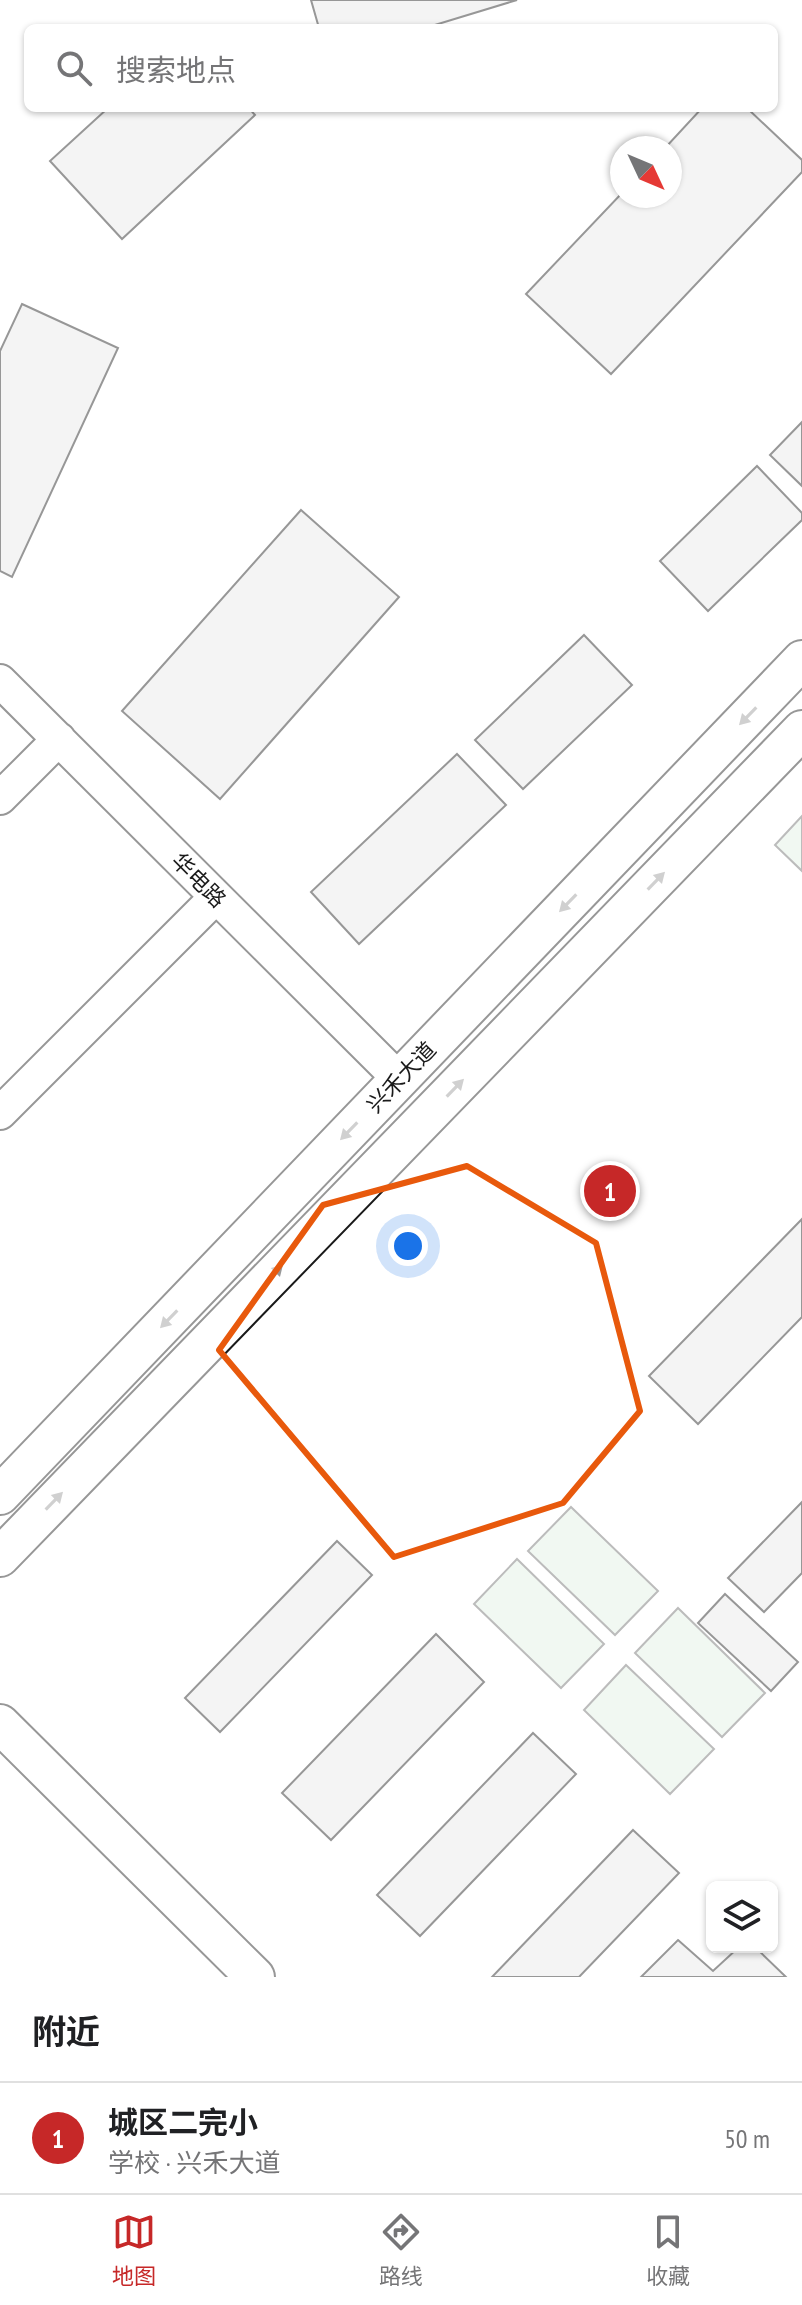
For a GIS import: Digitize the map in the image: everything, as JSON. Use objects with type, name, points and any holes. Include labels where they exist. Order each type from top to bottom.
[{"type":"main road","name":"兴禾大道","points":[[0,1495],[802,660]]},
{"type":"main road","points":[[0,1557],[802,730]]},
{"type":"main road","points":[[0,1724],[255,1977]]},
{"type":"street","name":"华电路","points":[[0,681],[399,1079]]},
{"type":"street","points":[[0,798],[59,739]]},
{"type":"street","points":[[0,1113],[216,897]]},
{"type":"highlighted area","points":[[467,1166],[596,1243],[640,1411],[563,1503],[394,1557],[219,1350],[323,1205]]},
{"type":"green space","points":[[802,816],[802,871],[775,845]]},
{"type":"green space","points":[[571,1507],[658,1591],[615,1635],[528,1551]]},
{"type":"green space","points":[[517,1559],[604,1644],[561,1688],[474,1604]]},
{"type":"green space","points":[[678,1608],[765,1693],[722,1737],[635,1653]]},
{"type":"green space","points":[[626,1665],[714,1749],[670,1794],[584,1710]]},
{"type":"building","points":[[311,0],[517,0],[438,24],[318,24]]},
{"type":"building","points":[[104,112],[252,112],[255,115],[122,239],[50,161]]},
{"type":"building","points":[[698,112],[751,112],[802,160],[802,172],[611,374],[526,294],[610,206],[682,208],[682,136],[676,136]]},
{"type":"building","points":[[22,304],[118,348],[12,577],[0,571],[0,351]]},
{"type":"building","points":[[802,422],[802,486],[770,455]]},
{"type":"building","points":[[757,466],[802,513],[802,520],[708,611],[660,561]]},
{"type":"building","points":[[301,510],[399,597],[220,799],[122,711]]},
{"type":"building","points":[[584,635],[632,685],[523,789],[475,740]]},
{"type":"building","points":[[457,754],[506,805],[359,944],[311,892]]},
{"type":"building","points":[[802,1219],[802,1317],[698,1424],[649,1376]]},
{"type":"building","points":[[802,1502],[802,1573],[764,1612],[728,1578]]},
{"type":"building","points":[[337,1541],[372,1575],[220,1732],[185,1698]]},
{"type":"building","points":[[725,1594],[798,1662],[771,1691],[698,1623]]},
{"type":"building","points":[[436,1634],[484,1682],[331,1840],[282,1793]]},
{"type":"building","points":[[533,1733],[576,1774],[420,1936],[377,1895]]},
{"type":"building","points":[[633,1830],[679,1873],[579,1977],[492,1977]]},
{"type":"building","points":[[678,1940],[713,1971],[732,1953],[761,1953],[786,1977],[641,1977]]},
{"type":"place","name":"城区二完小","points":[[610,1191]]}]
